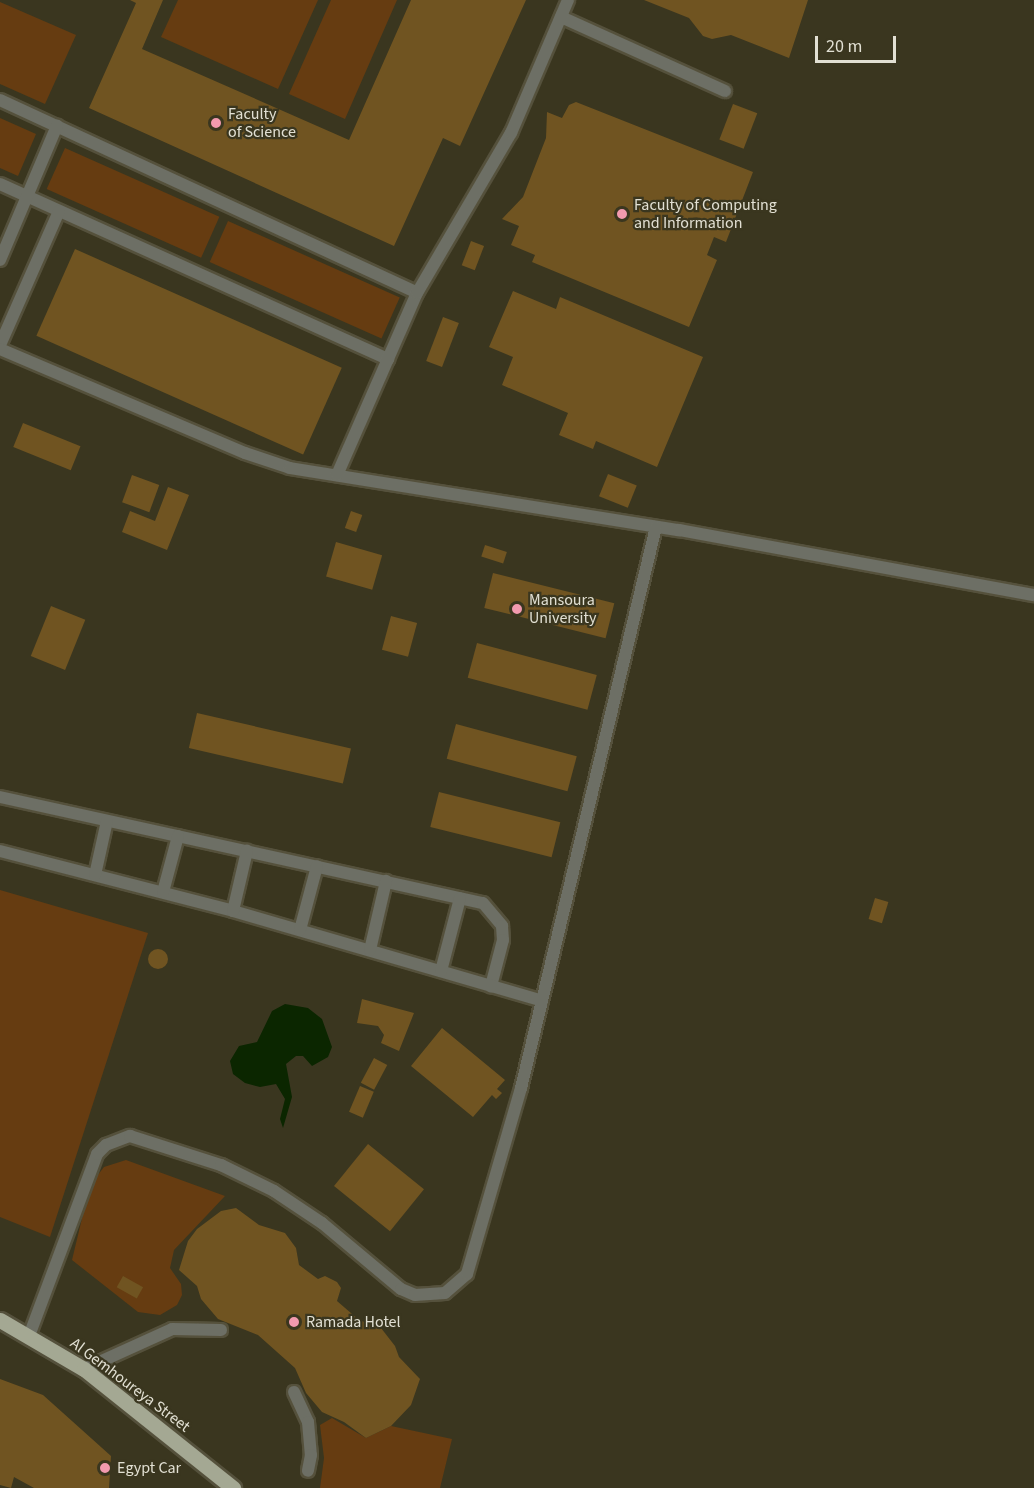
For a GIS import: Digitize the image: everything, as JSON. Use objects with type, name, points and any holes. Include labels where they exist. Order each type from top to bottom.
[{"type":"main road","name":"Al Gemhoureya Street","points":[[0,1320],[84,1369],[232,1488]]},
{"type":"main road","points":[[207,1488],[213,1473]]},
{"type":"lane","points":[[337,475],[417,293],[511,133],[568,0]]},
{"type":"lane","points":[[561,17],[725,91]]},
{"type":"lane","points":[[0,100],[417,293]]},
{"type":"lane","points":[[0,260],[57,126]]},
{"type":"lane","points":[[0,184],[388,358]]},
{"type":"lane","points":[[59,211],[0,347],[245,453],[290,468],[656,527],[1034,595]]},
{"type":"lane","points":[[29,1335],[97,1154],[111,1142],[130,1136],[221,1165],[274,1191],[322,1223],[401,1289],[430,1296],[458,1286],[474,1260],[542,1001],[656,527]]},
{"type":"lane","points":[[0,797],[483,903],[502,926],[503,940],[491,986]]},
{"type":"lane","points":[[95,875],[107,820]]},
{"type":"lane","points":[[163,892],[178,836]]},
{"type":"lane","points":[[0,851],[233,911],[542,1001]]},
{"type":"lane","points":[[233,911],[248,851]]},
{"type":"lane","points":[[300,930],[317,866]]},
{"type":"lane","points":[[370,950],[386,881]]},
{"type":"lane","points":[[441,971],[460,898]]},
{"type":"lane","points":[[84,1369],[172,1329],[221,1330]]},
{"type":"lane","points":[[294,1392],[308,1422],[311,1455],[308,1471]]},
{"type":"shaded area","points":[[178,0],[318,0],[278,89],[161,37]]},
{"type":"shaded area","points":[[331,0],[397,0],[345,119],[289,94]]},
{"type":"shaded area","points":[[0,2],[76,35],[45,104],[0,84]]},
{"type":"shaded area","points":[[0,118],[36,134],[18,176],[0,168]]},
{"type":"shaded area","points":[[65,148],[219,217],[201,258],[47,189]]},
{"type":"shaded area","points":[[228,221],[400,297],[381,339],[210,262]]},
{"type":"shaded area","points":[[0,890],[148,933],[50,1237],[0,1217]]},
{"type":"shaded area","points":[[285,1004],[308,1008],[322,1019],[332,1047],[328,1057],[312,1066],[303,1056],[296,1056],[286,1064],[292,1097],[283,1128],[280,1119],[285,1099],[276,1084],[260,1087],[245,1083],[233,1074],[230,1061],[239,1046],[257,1042],[272,1011]]},
{"type":"shaded area","points":[[126,1160],[225,1196],[174,1250],[170,1268],[181,1284],[182,1295],[177,1305],[160,1315],[138,1312],[72,1260],[90,1185],[104,1167]]},
{"type":"shaded area","points":[[332,1418],[366,1438],[391,1426],[452,1439],[440,1488],[320,1488],[324,1458],[320,1425]]},
{"type":"building","name":"Faculty of Science","points":[[130,0],[163,0],[142,49],[349,140],[411,0],[526,0],[460,146],[443,138],[394,246],[89,108],[136,3]]},
{"type":"building","points":[[644,0],[808,0],[789,58],[731,35],[712,39],[703,36],[689,18]]},
{"type":"building","name":"Faculty of Computing and Information","points":[[576,102],[753,172],[726,242],[714,237],[707,255],[717,260],[689,327],[532,262],[535,255],[511,245],[519,226],[502,219],[523,197],[546,138],[547,112],[562,118],[569,105]]},
{"type":"building","points":[[733,104],[757,113],[744,149],[719,139]]},
{"type":"building","points":[[471,241],[484,246],[475,270],[462,265]]},
{"type":"building","points":[[75,249],[342,368],[303,455],[36,336]]},
{"type":"building","points":[[513,291],[556,309],[560,297],[703,357],[657,467],[596,441],[593,449],[559,435],[568,413],[502,385],[513,357],[489,347]]},
{"type":"building","points":[[443,317],[459,323],[442,367],[426,361]]},
{"type":"building","points":[[23,423],[80,446],[71,470],[13,447]]},
{"type":"building","points":[[608,474],[637,486],[628,508],[599,496]]},
{"type":"building","points":[[132,475],[159,485],[149,512],[122,502]]},
{"type":"building","points":[[168,487],[189,495],[167,550],[122,532],[130,511],[155,521]]},
{"type":"building","points":[[351,511],[362,515],[356,532],[345,528]]},
{"type":"building","points":[[336,542],[382,555],[372,590],[326,577]]},
{"type":"building","points":[[485,545],[507,552],[503,564],[481,556]]},
{"type":"building","points":[[493,573],[614,603],[606,638],[484,608]]},
{"type":"building","points":[[51,606],[85,620],[65,670],[31,656]]},
{"type":"building","points":[[391,616],[417,623],[408,657],[382,650]]},
{"type":"building","points":[[477,643],[597,675],[587,710],[468,678]]},
{"type":"building","points":[[197,713],[351,749],[343,784],[189,748]]},
{"type":"building","points":[[456,724],[577,756],[567,791],[447,759]]},
{"type":"building","points":[[439,792],[560,822],[552,857],[430,827]]},
{"type":"building","points":[[875,898],[888,902],[882,923],[869,919]]},
{"type":"building","points":[[158,949],[165,952],[168,959],[165,966],[158,969],[151,966],[148,959],[151,952]]},
{"type":"building","points":[[362,999],[414,1013],[399,1051],[381,1043],[384,1035],[378,1026],[357,1023]]},
{"type":"building","points":[[442,1028],[505,1080],[497,1089],[502,1093],[496,1099],[492,1095],[473,1117],[411,1066]]},
{"type":"building","points":[[374,1058],[387,1065],[374,1090],[361,1083]]},
{"type":"building","points":[[360,1086],[374,1092],[363,1118],[349,1112]]},
{"type":"building","points":[[368,1144],[424,1189],[390,1231],[334,1186]]},
{"type":"building","name":"Ramada Hotel","points":[[236,1208],[259,1225],[285,1233],[296,1248],[299,1265],[318,1279],[325,1276],[337,1282],[341,1288],[337,1301],[359,1320],[381,1328],[395,1346],[399,1357],[420,1379],[411,1405],[391,1426],[366,1438],[344,1422],[322,1412],[306,1393],[295,1368],[258,1335],[218,1319],[201,1299],[197,1286],[179,1270],[188,1241],[197,1229],[221,1211]]},
{"type":"building","points":[[123,1276],[143,1287],[137,1299],[117,1287]]},
{"type":"building","points":[[0,1379],[43,1395],[111,1456],[109,1488],[34,1488],[14,1477],[11,1488],[0,1485]]},
{"type":"place","name":"Faculty of Science","points":[[216,123]]},
{"type":"place","name":"Faculty of Computing and Information","points":[[622,214]]},
{"type":"place","name":"Mansoura University","points":[[517,609]]},
{"type":"place","name":"Ramada Hotel","points":[[294,1322]]},
{"type":"place","name":"Egypt Car","points":[[105,1468]]}]
